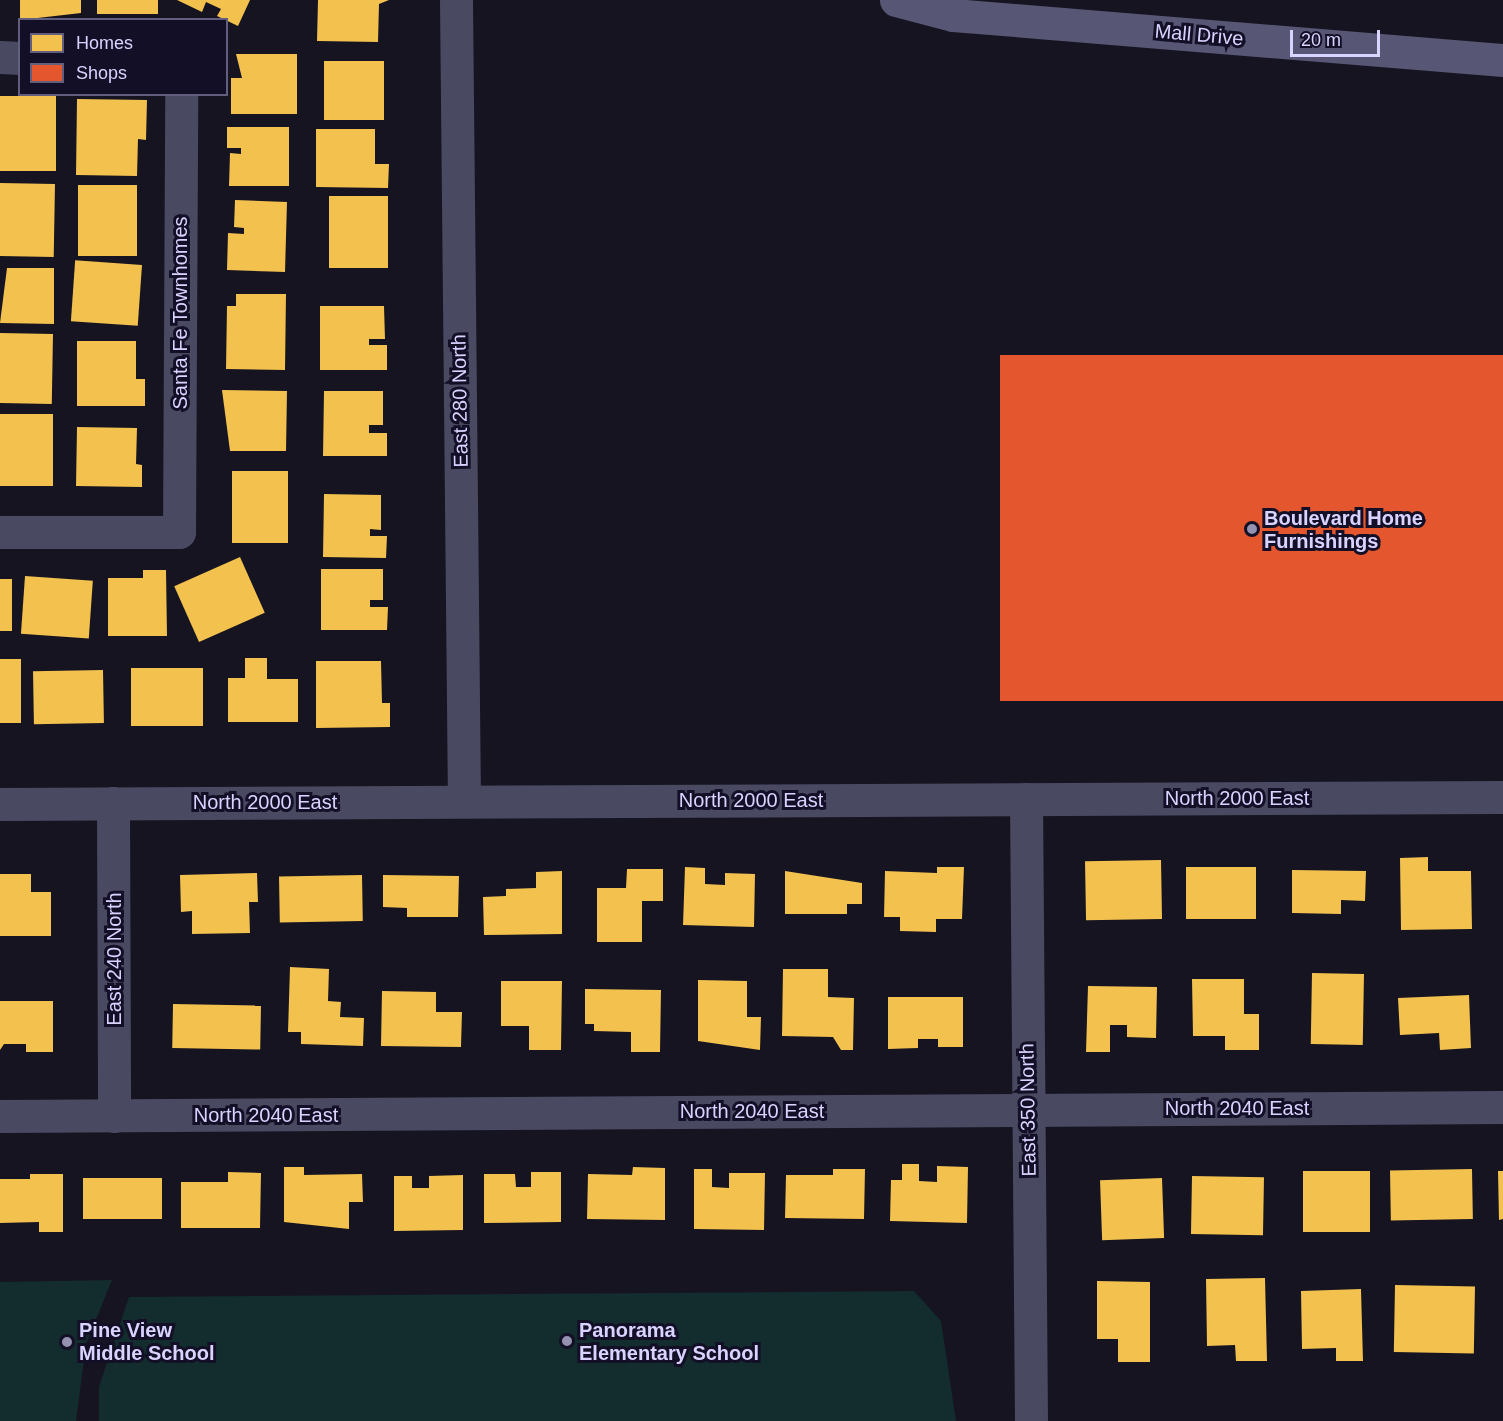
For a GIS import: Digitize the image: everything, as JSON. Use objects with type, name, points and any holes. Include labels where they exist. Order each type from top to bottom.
[{"type":"main road","name":"Mall Drive","points":[[896,0],[953,15],[1503,60]]},
{"type":"street","name":"East 280 North","points":[[456,0],[464,801]]},
{"type":"street","points":[[0,57],[18,58]]},
{"type":"street","name":"Santa Fe Townhomes","points":[[0,532],[179,532],[181,96]]},
{"type":"street","name":"North 2000 East","points":[[0,804],[1503,796]]},
{"type":"street","name":"East 350 North","points":[[1026,799],[1031,1421]]},
{"type":"street","name":"East 240 North","points":[[113,803],[114,1116]]},
{"type":"street","name":"North 2040 East","points":[[0,1116],[1503,1107]]},
{"type":"green space","points":[[112,1280],[86,1344],[76,1421],[0,1421],[0,1282]]},
{"type":"green space","name":"Panorama Elementary School","points":[[914,1291],[941,1321],[956,1421],[99,1421],[99,1387],[129,1297]]},
{"type":"building: Homes","points":[[20,0],[81,0],[81,13],[20,18]]},
{"type":"building: Homes","points":[[97,0],[158,0],[158,14],[97,14]]},
{"type":"building: Homes","points":[[177,0],[250,0],[238,26],[228,21],[228,18],[217,16],[221,9],[206,2],[202,12]]},
{"type":"building: Homes","points":[[318,0],[389,0],[379,4],[378,42],[317,41]]},
{"type":"building: Homes","points":[[236,54],[297,54],[297,114],[231,114],[231,78],[242,78]]},
{"type":"building: Homes","points":[[324,61],[384,61],[384,120],[324,120]]},
{"type":"building: Homes","points":[[0,96],[56,96],[56,171],[0,171]]},
{"type":"building: Homes","points":[[77,99],[147,100],[146,140],[138,139],[137,176],[76,175]]},
{"type":"building: Homes","points":[[227,127],[289,127],[289,186],[229,186],[230,153],[241,154],[241,148],[227,148]]},
{"type":"building: Homes","points":[[316,129],[375,129],[375,164],[389,164],[388,188],[316,187]]},
{"type":"building: Homes","points":[[0,183],[55,184],[54,257],[0,256]]},
{"type":"building: Homes","points":[[78,185],[137,185],[137,256],[78,256]]},
{"type":"building: Homes","points":[[329,196],[388,196],[388,268],[329,268]]},
{"type":"building: Homes","points":[[235,200],[287,202],[285,272],[227,270],[228,233],[244,234],[244,228],[234,227]]},
{"type":"building: Homes","points":[[75,260],[142,265],[138,326],[71,321]]},
{"type":"building: Homes","points":[[7,268],[54,268],[54,324],[0,323]]},
{"type":"building: Homes","points":[[236,294],[286,294],[285,370],[226,369],[227,306],[236,306]]},
{"type":"building: Homes","points":[[320,306],[384,306],[385,339],[369,339],[369,345],[387,345],[387,370],[320,370]]},
{"type":"building: Homes","points":[[0,333],[53,334],[52,404],[0,403]]},
{"type":"building: Homes","points":[[77,341],[136,341],[136,379],[145,379],[145,406],[77,406]]},
{"type":"building: Homes","points":[[222,390],[287,391],[286,451],[230,451]]},
{"type":"building: Homes","points":[[324,391],[383,391],[383,425],[369,425],[369,433],[387,433],[387,456],[323,456]]},
{"type":"building: Homes","points":[[0,414],[53,414],[53,486],[0,486]]},
{"type":"building: Homes","points":[[77,427],[137,428],[136,464],[142,465],[142,487],[76,486]]},
{"type":"building: Homes","points":[[232,471],[288,471],[288,543],[232,543]]},
{"type":"building: Homes","points":[[324,494],[381,495],[381,530],[370,529],[370,536],[387,536],[386,558],[323,557]]},
{"type":"building: Homes","points":[[240,557],[265,613],[199,642],[174,586]]},
{"type":"building: Homes","points":[[321,569],[383,569],[383,600],[370,600],[370,607],[388,607],[387,630],[321,630]]},
{"type":"building: Homes","points":[[143,570],[166,570],[167,636],[108,636],[108,578],[143,578]]},
{"type":"building: Homes","points":[[25,576],[93,581],[89,639],[21,634]]},
{"type":"building: Homes","points":[[0,579],[12,579],[12,631],[0,631]]},
{"type":"building: Homes","points":[[245,658],[267,658],[267,679],[298,679],[298,722],[228,722],[228,678],[245,678]]},
{"type":"building: Homes","points":[[0,659],[21,659],[21,723],[0,723]]},
{"type":"building: Homes","points":[[316,661],[381,661],[382,703],[390,703],[390,727],[316,728]]},
{"type":"building: Homes","points":[[131,668],[203,668],[203,726],[131,726]]},
{"type":"building: Homes","points":[[103,670],[104,723],[34,724],[33,671]]},
{"type":"building: Homes","points":[[1428,857],[1428,871],[1471,871],[1472,929],[1401,930],[1400,858]]},
{"type":"building: Homes","points":[[1161,860],[1162,919],[1086,920],[1085,861]]},
{"type":"building: Homes","points":[[685,867],[705,868],[705,884],[725,885],[725,873],[755,874],[754,927],[683,925]]},
{"type":"building: Homes","points":[[937,867],[964,867],[962,919],[936,919],[936,932],[900,931],[900,917],[884,917],[885,871],[937,873]]},
{"type":"building: Homes","points":[[1186,867],[1256,867],[1256,919],[1186,919]]},
{"type":"building: Homes","points":[[627,869],[663,869],[663,901],[642,901],[642,942],[597,942],[597,888],[626,888]]},
{"type":"building: Homes","points":[[1292,870],[1366,871],[1365,901],[1341,900],[1341,914],[1292,913]]},
{"type":"building: Homes","points":[[562,871],[562,934],[484,935],[483,897],[506,896],[506,889],[536,888],[536,872]]},
{"type":"building: Homes","points":[[785,871],[862,883],[862,904],[847,904],[847,914],[785,914]]},
{"type":"building: Homes","points":[[257,873],[258,902],[249,902],[250,933],[192,934],[192,911],[181,912],[180,875]]},
{"type":"building: Homes","points":[[0,874],[31,874],[31,892],[51,892],[51,936],[0,936]]},
{"type":"building: Homes","points":[[362,875],[363,921],[280,922],[279,876]]},
{"type":"building: Homes","points":[[383,875],[459,876],[458,917],[407,917],[407,908],[383,907]]},
{"type":"building: Homes","points":[[290,967],[329,969],[328,1001],[341,1002],[340,1017],[364,1018],[363,1046],[301,1044],[301,1032],[288,1032]]},
{"type":"building: Homes","points":[[783,969],[828,969],[828,997],[854,998],[853,1050],[841,1050],[833,1037],[782,1036]]},
{"type":"building: Homes","points":[[1312,973],[1364,974],[1363,1045],[1311,1044]]},
{"type":"building: Homes","points":[[1192,979],[1244,979],[1244,1014],[1259,1014],[1259,1050],[1225,1050],[1225,1036],[1193,1036]]},
{"type":"building: Homes","points":[[698,980],[747,981],[747,1017],[761,1017],[760,1050],[698,1041]]},
{"type":"building: Homes","points":[[501,981],[562,981],[561,1050],[529,1050],[529,1026],[501,1026]]},
{"type":"building: Homes","points":[[1088,986],[1157,987],[1156,1038],[1127,1037],[1127,1025],[1110,1025],[1110,1052],[1086,1052]]},
{"type":"building: Homes","points":[[585,989],[661,990],[660,1052],[631,1052],[631,1032],[594,1031],[594,1024],[585,1024]]},
{"type":"building: Homes","points":[[382,991],[436,992],[436,1012],[462,1012],[461,1047],[381,1046]]},
{"type":"building: Homes","points":[[1469,995],[1471,1048],[1440,1050],[1439,1033],[1400,1035],[1398,998]]},
{"type":"building: Homes","points":[[888,997],[963,997],[963,1047],[938,1047],[938,1039],[918,1039],[918,1048],[888,1049]]},
{"type":"building: Homes","points":[[0,1001],[53,1001],[53,1052],[26,1052],[26,1044],[4,1044],[0,1050]]},
{"type":"building: Homes","points":[[173,1004],[261,1006],[260,1050],[172,1048]]},
{"type":"building: Homes","points":[[902,1164],[919,1164],[919,1181],[937,1182],[937,1166],[968,1167],[967,1223],[890,1221],[891,1180],[902,1180]]},
{"type":"building: Homes","points":[[284,1167],[304,1167],[304,1175],[362,1174],[363,1202],[349,1202],[349,1229],[284,1222]]},
{"type":"building: Homes","points":[[633,1167],[665,1168],[665,1220],[587,1219],[588,1174],[632,1175]]},
{"type":"building: Homes","points":[[694,1169],[712,1169],[712,1187],[729,1188],[729,1173],[765,1173],[764,1230],[694,1229]]},
{"type":"building: Homes","points":[[833,1169],[865,1169],[864,1219],[785,1218],[786,1175],[833,1175]]},
{"type":"building: Homes","points":[[1472,1169],[1473,1219],[1391,1220],[1390,1170]]},
{"type":"building: Homes","points":[[1303,1171],[1370,1171],[1370,1232],[1303,1232]]},
{"type":"building: Homes","points":[[1498,1171],[1503,1171],[1503,1219],[1499,1220]]},
{"type":"building: Homes","points":[[228,1172],[261,1173],[260,1228],[181,1228],[181,1182],[228,1182]]},
{"type":"building: Homes","points":[[531,1172],[561,1172],[561,1222],[484,1223],[484,1174],[515,1174],[516,1187],[531,1187]]},
{"type":"building: Homes","points":[[30,1174],[63,1174],[63,1232],[39,1232],[39,1222],[0,1223],[0,1179],[30,1179]]},
{"type":"building: Homes","points":[[463,1175],[463,1230],[394,1231],[394,1176],[412,1176],[412,1188],[429,1188],[429,1176]]},
{"type":"building: Homes","points":[[1192,1176],[1264,1177],[1263,1235],[1191,1234]]},
{"type":"building: Homes","points":[[83,1178],[162,1178],[162,1219],[83,1219]]},
{"type":"building: Homes","points":[[1162,1178],[1164,1238],[1102,1240],[1100,1180]]},
{"type":"building: Homes","points":[[1265,1278],[1267,1361],[1236,1361],[1235,1345],[1207,1346],[1206,1279]]},
{"type":"building: Homes","points":[[1097,1281],[1150,1282],[1150,1362],[1118,1362],[1118,1339],[1097,1339]]},
{"type":"building: Homes","points":[[1395,1285],[1475,1286],[1474,1353],[1394,1352]]},
{"type":"building: Homes","points":[[1361,1289],[1363,1361],[1336,1361],[1336,1348],[1302,1349],[1301,1291]]},
{"type":"building: Shops","name":"Boulevard Home Furnishings","points":[[1000,355],[1503,355],[1503,701],[1000,701]]},
{"type":"place","name":"Boulevard Home Furnishings","points":[[1252,529]]},
{"type":"place","name":"Panorama Elementary School","points":[[567,1341]]},
{"type":"place","name":"Pine View Middle School","points":[[67,1342]]}]
